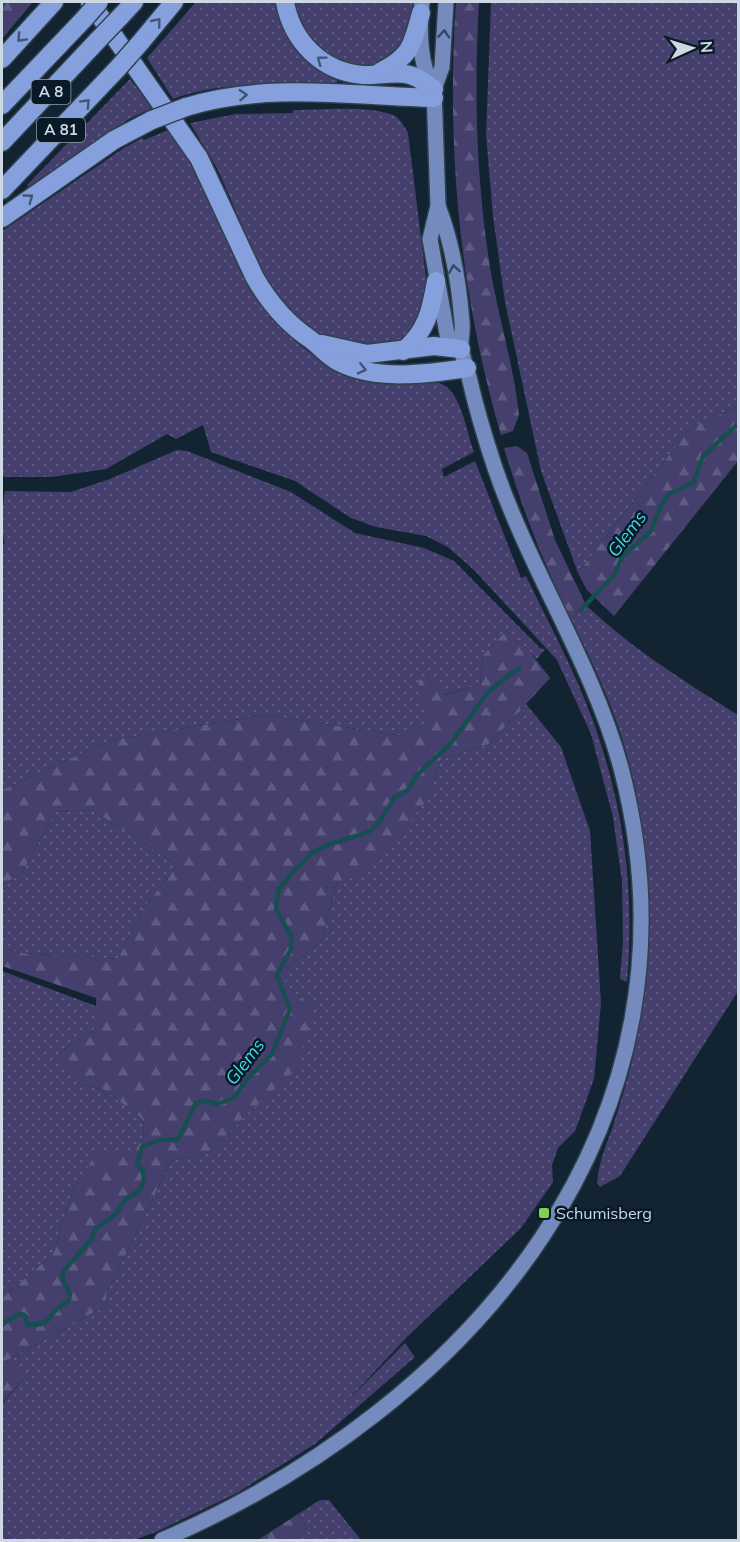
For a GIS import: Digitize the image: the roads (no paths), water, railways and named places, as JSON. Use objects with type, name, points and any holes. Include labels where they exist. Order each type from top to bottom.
[{"type":"highway","points":[[2,59],[54,2]]},
{"type":"highway","points":[[90,2],[199,158],[264,294],[287,321],[340,363],[375,372],[467,368]]},
{"type":"highway","name":"A 8","points":[[2,105],[99,2]]},
{"type":"highway","name":"A 8","points":[[2,142],[134,2]]},
{"type":"highway","name":"A 81","points":[[2,190],[118,68],[174,2]]},
{"type":"highway","points":[[285,2],[291,24],[301,42],[320,59],[346,72],[411,75],[434,93]]},
{"type":"highway","points":[[376,75],[394,66],[410,51],[422,7]]},
{"type":"highway","points":[[2,218],[114,140],[152,120],[186,106],[240,94],[434,93]]},
{"type":"highway","points":[[403,351],[419,336],[429,319],[436,281]]},
{"type":"highway","points":[[312,341],[367,354],[434,346],[461,348]]},
{"type":"main road","points":[[446,2],[442,67],[434,93],[438,206],[430,239],[447,334],[461,348]]},
{"type":"main road","points":[[422,7],[423,66],[434,93]]},
{"type":"main road","points":[[162,1540],[232,1507],[318,1456],[357,1428],[422,1373],[491,1303],[536,1248],[575,1185],[612,1102],[629,1035],[641,940],[640,885],[631,815],[620,767],[595,693],[529,555],[495,470],[461,348],[463,325],[448,234],[438,206]]},
{"type":"waterway","name":"Glems","points":[[581,610],[615,574],[622,557],[651,531],[661,505],[669,494],[693,483],[703,456],[738,424]]},
{"type":"waterway","name":"Glems","points":[[2,1324],[19,1314],[25,1315],[28,1325],[43,1323],[69,1300],[70,1294],[62,1277],[64,1271],[92,1238],[96,1228],[115,1215],[126,1199],[140,1190],[144,1181],[143,1171],[137,1164],[142,1147],[159,1140],[178,1139],[196,1103],[206,1101],[217,1104],[234,1098],[247,1079],[272,1054],[290,1009],[277,975],[291,949],[292,938],[276,909],[279,889],[312,853],[327,845],[369,832],[380,821],[395,797],[408,790],[416,776],[451,743],[488,692],[519,668]]},
{"type":"place","name":"Schumisberg","points":[[544,1213]]}]
